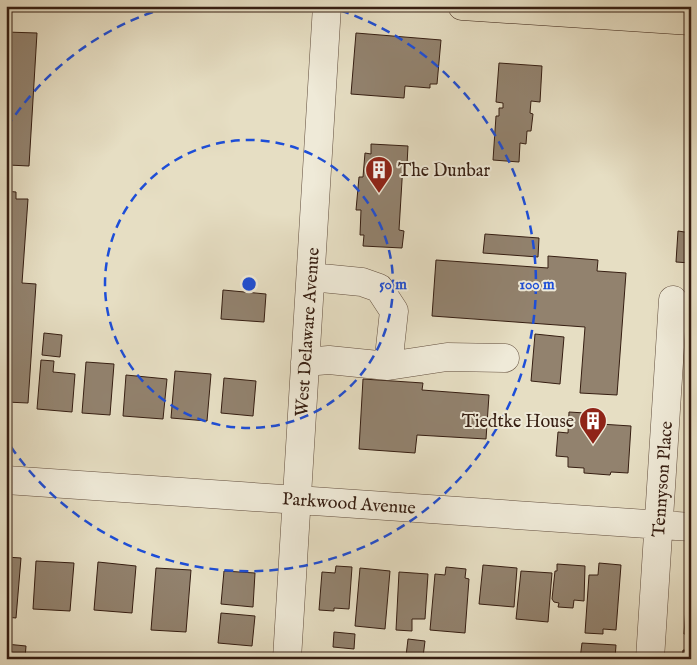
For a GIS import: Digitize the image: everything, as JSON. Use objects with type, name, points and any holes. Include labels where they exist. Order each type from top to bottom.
[{"type":"main road","points":[[462,6],[691,21]]},
{"type":"street","name":"West Delaware Avenue","points":[[287,659],[328,6]]},
{"type":"street","points":[[311,277],[362,282],[379,288],[394,311],[388,366]]},
{"type":"street","name":"Tennyson Place","points":[[650,659],[673,300]]},
{"type":"street","points":[[305,362],[329,360],[388,366],[447,357],[506,358]]},
{"type":"street","name":"Parkwood Avenue","points":[[6,480],[691,527]]},
{"type":"building","points":[[6,32],[37,33],[29,166],[8,165],[6,191]]},
{"type":"building","points":[[356,33],[441,40],[437,84],[430,84],[430,88],[405,86],[404,98],[351,94]]},
{"type":"building","points":[[499,63],[542,66],[540,102],[531,101],[530,113],[533,114],[531,131],[527,131],[526,144],[520,143],[519,162],[493,160],[496,116],[499,116],[499,108],[503,108],[503,103],[496,102]]},
{"type":"building","name":"The Dunbar","points":[[371,144],[408,146],[407,165],[403,164],[399,230],[404,231],[402,248],[363,246],[364,235],[360,235],[361,210],[356,210],[359,177],[363,177],[365,153],[371,154]]},
{"type":"building","points":[[6,191],[16,192],[16,199],[28,199],[22,283],[36,284],[28,403],[6,402]]},
{"type":"building","points":[[678,231],[691,233],[691,263],[676,262]]},
{"type":"building","points":[[485,234],[539,238],[538,257],[483,253]]},
{"type":"building","points":[[548,256],[598,260],[597,271],[626,273],[617,395],[580,393],[585,327],[432,316],[436,260],[548,268]]},
{"type":"building","points":[[223,290],[266,294],[264,322],[221,319]]},
{"type":"building","points":[[44,333],[62,335],[60,357],[42,355]]},
{"type":"building","points":[[535,334],[564,337],[560,384],[531,381]]},
{"type":"building","points":[[41,360],[54,361],[53,372],[75,374],[72,412],[37,409]]},
{"type":"building","points":[[86,362],[114,364],[110,415],[82,413]]},
{"type":"building","points":[[175,371],[211,374],[207,421],[171,418]]},
{"type":"building","points":[[126,375],[167,379],[163,419],[123,416]]},
{"type":"building","points":[[224,378],[256,381],[253,416],[221,413]]},
{"type":"building","points":[[363,379],[423,383],[422,390],[489,395],[486,439],[417,435],[415,453],[359,449]]},
{"type":"building","name":"Tiedtke House","points":[[569,412],[601,414],[600,424],[631,426],[628,473],[611,472],[610,475],[584,473],[584,468],[568,467],[568,457],[556,456],[558,432],[568,433]]},
{"type":"building","points":[[688,450],[691,450],[691,483],[686,483]]},
{"type":"building","points":[[6,557],[21,558],[16,618],[6,617]]},
{"type":"building","points":[[36,561],[74,563],[70,611],[33,609]]},
{"type":"building","points":[[98,562],[136,566],[132,613],[94,610]]},
{"type":"building","points":[[599,563],[621,565],[616,630],[603,629],[603,634],[585,633],[589,575],[598,575]]},
{"type":"building","points":[[557,564],[585,566],[584,601],[574,600],[573,608],[558,607],[559,603],[554,602],[552,599]]},
{"type":"building","points":[[483,565],[517,568],[514,607],[479,604]]},
{"type":"building","points":[[336,566],[352,567],[349,609],[319,610],[322,572],[335,573]]},
{"type":"building","points":[[446,567],[466,569],[465,578],[469,579],[465,633],[430,630],[435,574],[445,575]]},
{"type":"building","points":[[156,568],[191,570],[186,632],[151,630]]},
{"type":"building","points":[[360,568],[390,571],[385,629],[355,626]]},
{"type":"building","points":[[224,571],[255,573],[253,607],[221,604]]},
{"type":"building","points":[[521,571],[552,573],[548,622],[516,619]]},
{"type":"building","points":[[399,572],[428,574],[425,619],[412,619],[412,631],[396,630]]},
{"type":"building","points":[[688,581],[691,581],[691,634],[684,634]]},
{"type":"building","points":[[221,613],[255,616],[252,646],[218,643]]},
{"type":"building","points":[[334,632],[355,634],[354,649],[333,647]]},
{"type":"building","points":[[408,639],[425,641],[423,657],[406,656]]},
{"type":"building","points":[[582,643],[616,645],[615,659],[580,659]]},
{"type":"building","points":[[6,644],[26,646],[25,659],[6,659]]},
{"type":"building","points":[[683,650],[691,651],[691,659],[682,659]]},
{"type":"place","name":"The Dunbar","points":[[379,194]]},
{"type":"place","name":"Tiedtke House","points":[[593,445]]}]
